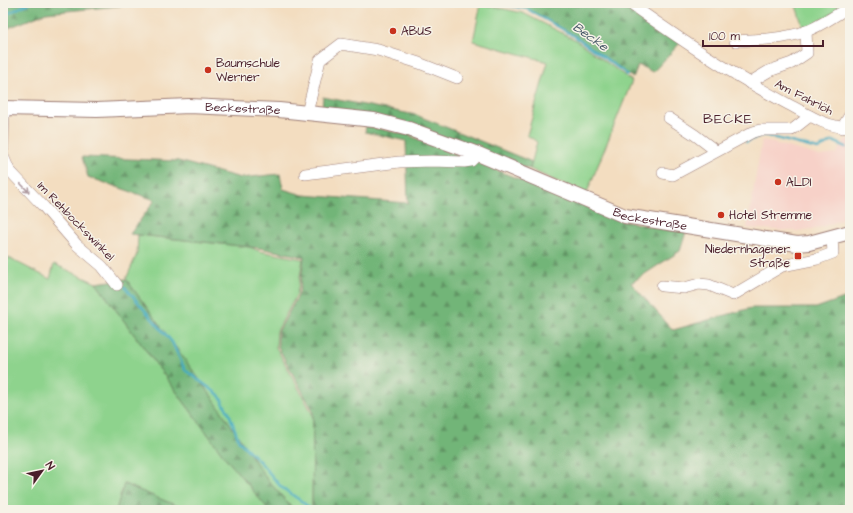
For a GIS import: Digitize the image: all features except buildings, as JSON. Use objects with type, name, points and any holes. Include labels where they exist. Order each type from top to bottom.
[{"type":"main road","name":"Beckestraße","points":[[3,108],[97,110],[189,106],[279,110],[374,120],[409,129],[478,154],[625,216],[797,244],[832,238],[850,232]]},
{"type":"street","name":"Am Fahrlöh","points":[[629,3],[666,30],[749,83],[828,125],[846,128]]},
{"type":"street","points":[[735,41],[772,39],[806,31],[850,6]]},
{"type":"street","name":"Am Fahrlöh","points":[[749,83],[769,71],[792,63],[807,53],[806,31]]},
{"type":"street","points":[[307,113],[320,60],[341,44],[378,50],[457,78]]},
{"type":"street","points":[[3,108],[3,148]]},
{"type":"street","points":[[846,128],[850,115]]},
{"type":"street","points":[[663,173],[673,175],[752,132],[760,130],[792,130],[810,116]]},
{"type":"street","points":[[669,118],[716,151]]},
{"type":"street","points":[[305,174],[399,162],[464,162],[471,161],[478,154]]},
{"type":"street","name":"Im Rehbockswinkel","points":[[3,156],[9,170],[78,246],[102,266],[117,285]]},
{"type":"street","points":[[662,286],[684,288],[698,284],[709,285],[733,295],[782,266],[817,259],[833,253],[832,238]]},
{"type":"shaded area","points":[[850,138],[850,217],[818,228],[797,231],[747,228],[762,140],[820,156],[836,154],[845,140]]},
{"type":"green space","points":[[3,3],[132,3],[119,6],[46,13],[3,30]]},
{"type":"green space","points":[[499,3],[623,3],[681,42],[653,72],[638,65],[633,78],[576,36],[525,8]]},
{"type":"green space","points":[[795,3],[850,3],[804,30]]},
{"type":"green space","points":[[481,4],[523,13],[576,40],[632,81],[586,195],[530,169],[537,142],[527,135],[548,62],[473,41]]},
{"type":"green space","points":[[323,97],[416,115],[532,162],[530,169],[322,109]]},
{"type":"green space","points":[[366,126],[407,135],[622,221],[686,232],[680,251],[631,283],[673,330],[751,308],[816,308],[850,296],[850,510],[312,510],[313,411],[278,347],[278,332],[299,294],[304,257],[259,248],[130,234],[155,200],[88,177],[82,157],[178,161],[241,178],[280,174],[283,189],[303,195],[408,203],[406,141],[365,132]]},
{"type":"green space","points":[[138,235],[250,247],[259,251],[303,259],[297,294],[277,331],[276,347],[312,413],[312,510],[294,510],[266,478],[210,394],[126,279],[137,254]]},
{"type":"green space","points":[[3,255],[50,279],[54,264],[96,283],[224,456],[269,510],[182,510],[179,507],[124,484],[116,510],[3,510]]},
{"type":"green space","points":[[126,279],[210,394],[266,478],[294,510],[269,510],[224,456],[96,283]]},
{"type":"green space","points":[[124,484],[180,507],[182,510],[116,510]]},
{"type":"waterway","name":"Becke","points":[[3,16],[29,3]]},
{"type":"waterway","name":"Becke","points":[[77,3],[120,3]]},
{"type":"waterway","name":"Becke","points":[[496,3],[527,9],[576,37],[628,75]]},
{"type":"waterway","name":"Becke","points":[[746,142],[764,135],[818,149],[833,141],[846,147]]},
{"type":"waterway","points":[[125,287],[172,342],[185,370],[219,395],[229,413],[239,441],[261,463],[281,487],[304,503],[310,510]]},
{"type":"place","name":"ABUS","points":[[393,31]]},
{"type":"place","name":"Baumschule Werner","points":[[208,70]]},
{"type":"place","name":"ALDI","points":[[778,182]]},
{"type":"place","name":"Hotel Stremme","points":[[721,215]]},
{"type":"place","name":"Niedernhagener Straße","points":[[798,256]]},
{"type":"district","name":"BECKE","points":[[728,118]]}]
